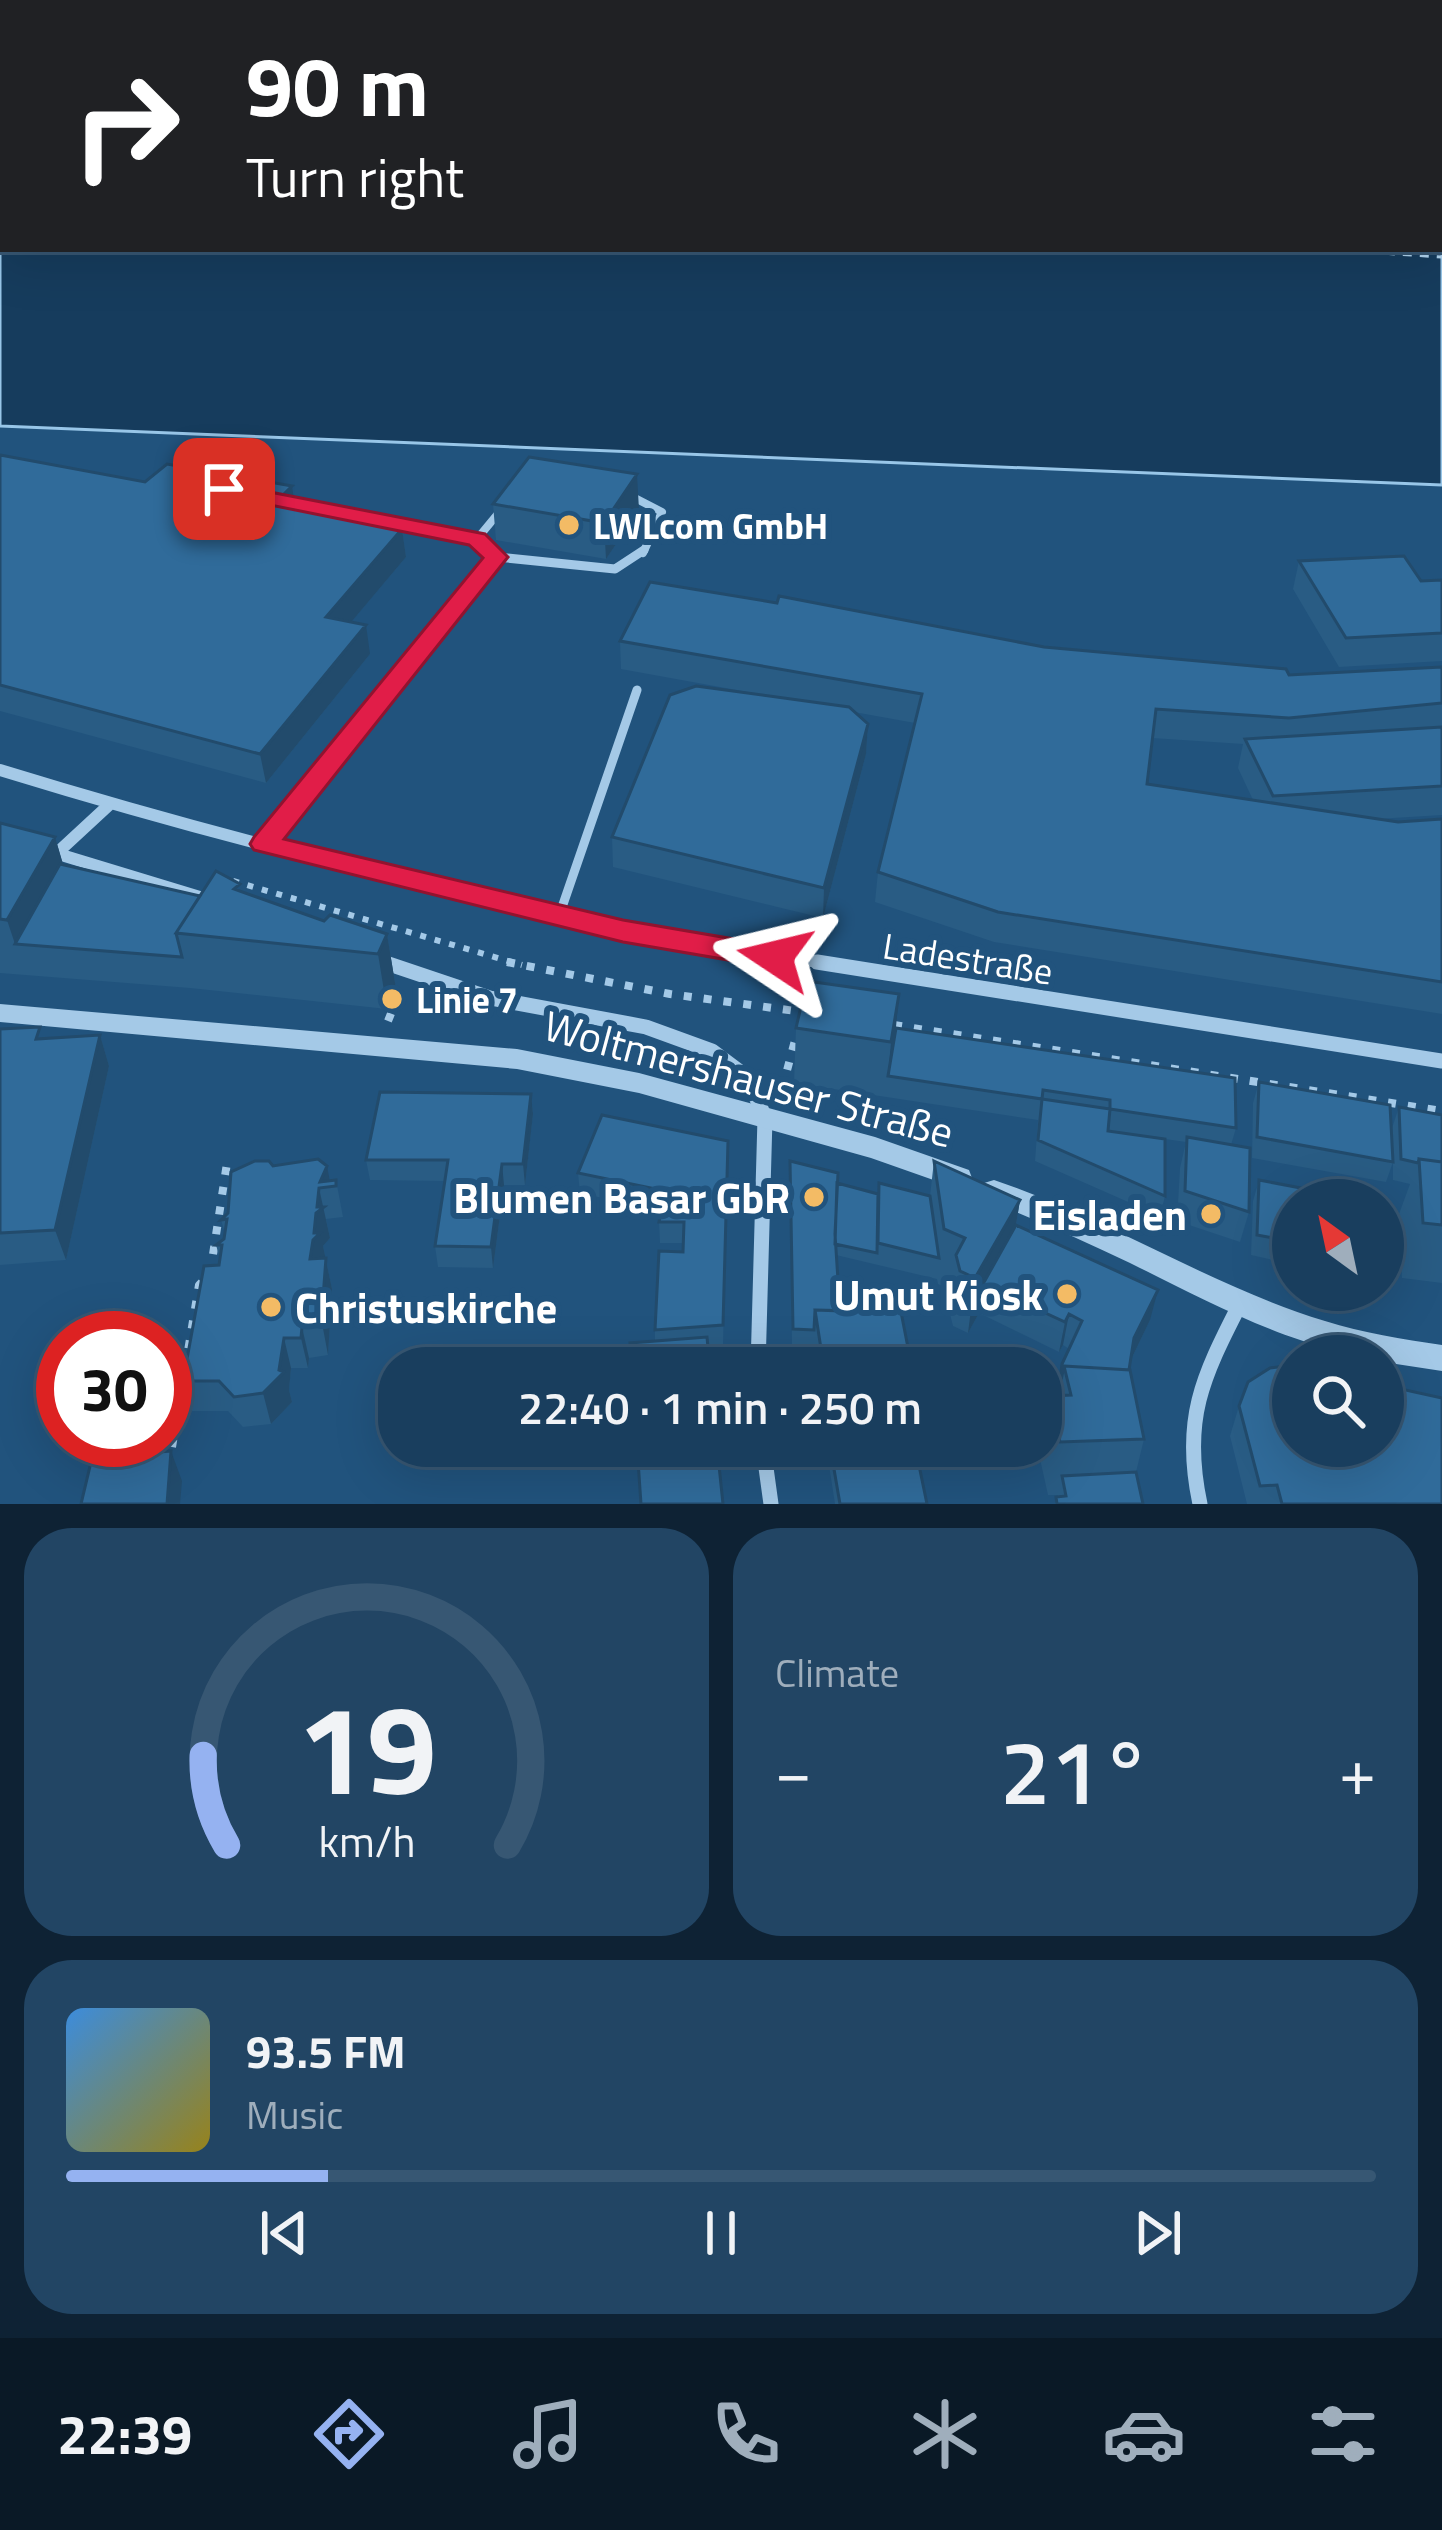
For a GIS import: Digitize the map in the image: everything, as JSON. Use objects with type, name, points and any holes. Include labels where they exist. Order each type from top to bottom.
[{"type":"street","name":"Ladestraße","points":[[0,770],[110,804],[559,916],[913,980],[1442,1061]]},
{"type":"street","points":[[57,853],[110,804]]},
{"type":"street","points":[[19,843],[211,901]]},
{"type":"street","points":[[368,956],[490,998],[646,1027],[712,1051],[748,1078],[765,1118],[759,1347]]},
{"type":"street","name":"Woltmershauser Straße","points":[[0,1012],[517,1059],[639,1083],[875,1148],[1004,1194],[1240,1304],[1346,1345],[1442,1358]]},
{"type":"street","points":[[1200,1504],[1188,1425],[1198,1385],[1240,1304]]},
{"type":"street","points":[[766,1467],[772,1504]]},
{"type":"lane","points":[[270,499],[477,539],[496,557],[615,569],[642,555],[662,512],[618,490]]},
{"type":"lane","points":[[477,539],[503,507]]},
{"type":"lane","points":[[264,844],[496,557]]},
{"type":"lane","points":[[559,916],[637,690]]},
{"type":"path","points":[[220,878],[488,958],[670,994],[807,1013]]},
{"type":"path","points":[[393,1009],[400,991]]},
{"type":"path","points":[[790,1062],[807,1013],[806,996]]},
{"type":"path","points":[[880,1023],[1442,1111]]},
{"type":"path","points":[[192,1327],[199,1285],[210,1274],[227,1163]]},
{"type":"shaded area","points":[[0,252],[1442,252],[1442,485],[0,426]]},
{"type":"building","points":[[0,455],[145,482],[167,464],[292,486],[273,505],[402,529],[326,617],[366,625],[260,754],[0,685]]},
{"type":"building","points":[[529,457],[637,474],[604,523],[493,504]]},
{"type":"building","points":[[1404,556],[1421,581],[1442,580],[1442,633],[1346,638],[1299,561]]},
{"type":"building","points":[[650,582],[777,603],[779,596],[1044,647],[1286,669],[1289,675],[1442,667],[1442,703],[1289,718],[1156,709],[1147,784],[1398,822],[1442,819],[1442,982],[998,912],[878,872],[922,694],[620,641]]},
{"type":"building","points":[[696,686],[849,707],[868,724],[824,888],[612,837],[670,695]]},
{"type":"building","points":[[1442,727],[1442,786],[1273,796],[1245,739]]},
{"type":"building","points":[[0,823],[55,837],[7,920],[0,919]]},
{"type":"building","points":[[60,864],[200,896],[176,933],[182,957],[15,944]]},
{"type":"building","points":[[216,871],[240,884],[234,889],[324,921],[330,915],[387,934],[378,954],[176,933]]},
{"type":"building","points":[[807,981],[899,994],[891,1042],[796,1028]]},
{"type":"building","points":[[40,1027],[36,1039],[100,1035],[55,1230],[0,1233],[0,1029]]},
{"type":"building","points":[[896,1028],[1235,1078],[1236,1128],[1110,1109],[1110,1100],[1043,1090],[1042,1099],[888,1076]]},
{"type":"building","points":[[1259,1082],[1390,1105],[1393,1162],[1257,1137]]},
{"type":"building","points":[[380,1092],[531,1094],[523,1164],[502,1164],[491,1247],[435,1246],[448,1160],[366,1160]]},
{"type":"building","points":[[1042,1099],[1110,1109],[1108,1131],[1165,1139],[1165,1196],[1038,1140]]},
{"type":"building","points":[[1399,1107],[1442,1115],[1442,1162],[1401,1159]]},
{"type":"building","points":[[602,1115],[728,1141],[723,1325],[655,1330],[659,1251],[683,1252],[684,1222],[659,1222],[665,1191],[578,1173]]},
{"type":"building","points":[[1187,1137],[1250,1148],[1249,1212],[1185,1191]]},
{"type":"building","name":"Christuskirche","points":[[318,1159],[327,1166],[320,1182],[336,1180],[336,1186],[319,1188],[317,1207],[324,1207],[316,1213],[314,1233],[320,1233],[313,1240],[310,1259],[326,1258],[321,1325],[302,1327],[301,1338],[284,1338],[279,1370],[284,1372],[263,1393],[234,1397],[219,1381],[192,1381],[192,1332],[204,1266],[219,1265],[222,1245],[216,1245],[224,1239],[227,1219],[221,1220],[228,1213],[231,1172],[255,1161],[269,1161],[273,1166]]},
{"type":"building","points":[[1419,1159],[1442,1162],[1442,1225],[1423,1223]]},
{"type":"building","points":[[790,1161],[838,1173],[835,1234],[840,1311],[815,1310],[814,1330],[793,1329]]},
{"type":"building","points":[[934,1161],[1020,1200],[975,1278],[960,1271],[956,1255],[965,1238],[944,1229]]},
{"type":"building","points":[[1259,1180],[1272,1182],[1272,1238],[1257,1235]]},
{"type":"building","points":[[837,1183],[878,1194],[877,1253],[835,1244]]},
{"type":"building","points":[[879,1183],[930,1196],[939,1258],[878,1243]]},
{"type":"building","points":[[1016,1225],[1158,1290],[1134,1338],[1129,1370],[1064,1366],[1062,1376],[1062,1364],[1082,1321],[1069,1314],[1065,1322],[983,1284]]},
{"type":"building","points":[[815,1310],[901,1312],[908,1347],[821,1347]]},
{"type":"building","points":[[707,1337],[708,1347],[630,1347],[630,1343]]},
{"type":"building","points":[[1064,1366],[1130,1370],[1144,1439],[1062,1442],[1062,1395],[1071,1395]]},
{"type":"building","points":[[1270,1368],[1272,1467],[1404,1467],[1404,1390],[1442,1398],[1442,1504],[1282,1504],[1277,1485],[1260,1486],[1239,1406],[1248,1382]]},
{"type":"building","points":[[90,1467],[170,1467],[167,1504],[81,1504]]},
{"type":"building","points":[[638,1467],[719,1467],[723,1504],[641,1504]]},
{"type":"building","points":[[834,1467],[919,1467],[927,1504],[840,1504]]},
{"type":"building","points":[[1136,1472],[1143,1504],[1057,1504],[1056,1497],[1066,1496],[1062,1476]]},
{"type":"ferry route","points":[[1364,252],[1442,257]]},
{"type":"place","name":"LWLcom GmbH","points":[[569,525]]},
{"type":"place","name":"Linie 7","points":[[392,999]]},
{"type":"place","name":"Blumen Basar GbR","points":[[814,1197]]},
{"type":"place","name":"Eisladen","points":[[1211,1214]]},
{"type":"place","name":"Umut Kiosk","points":[[1067,1294]]},
{"type":"place","name":"Christuskirche","points":[[271,1307]]},
{"type":"route","points":[[224,489],[477,539],[496,557],[264,844],[623,931],[775,957]]}]
